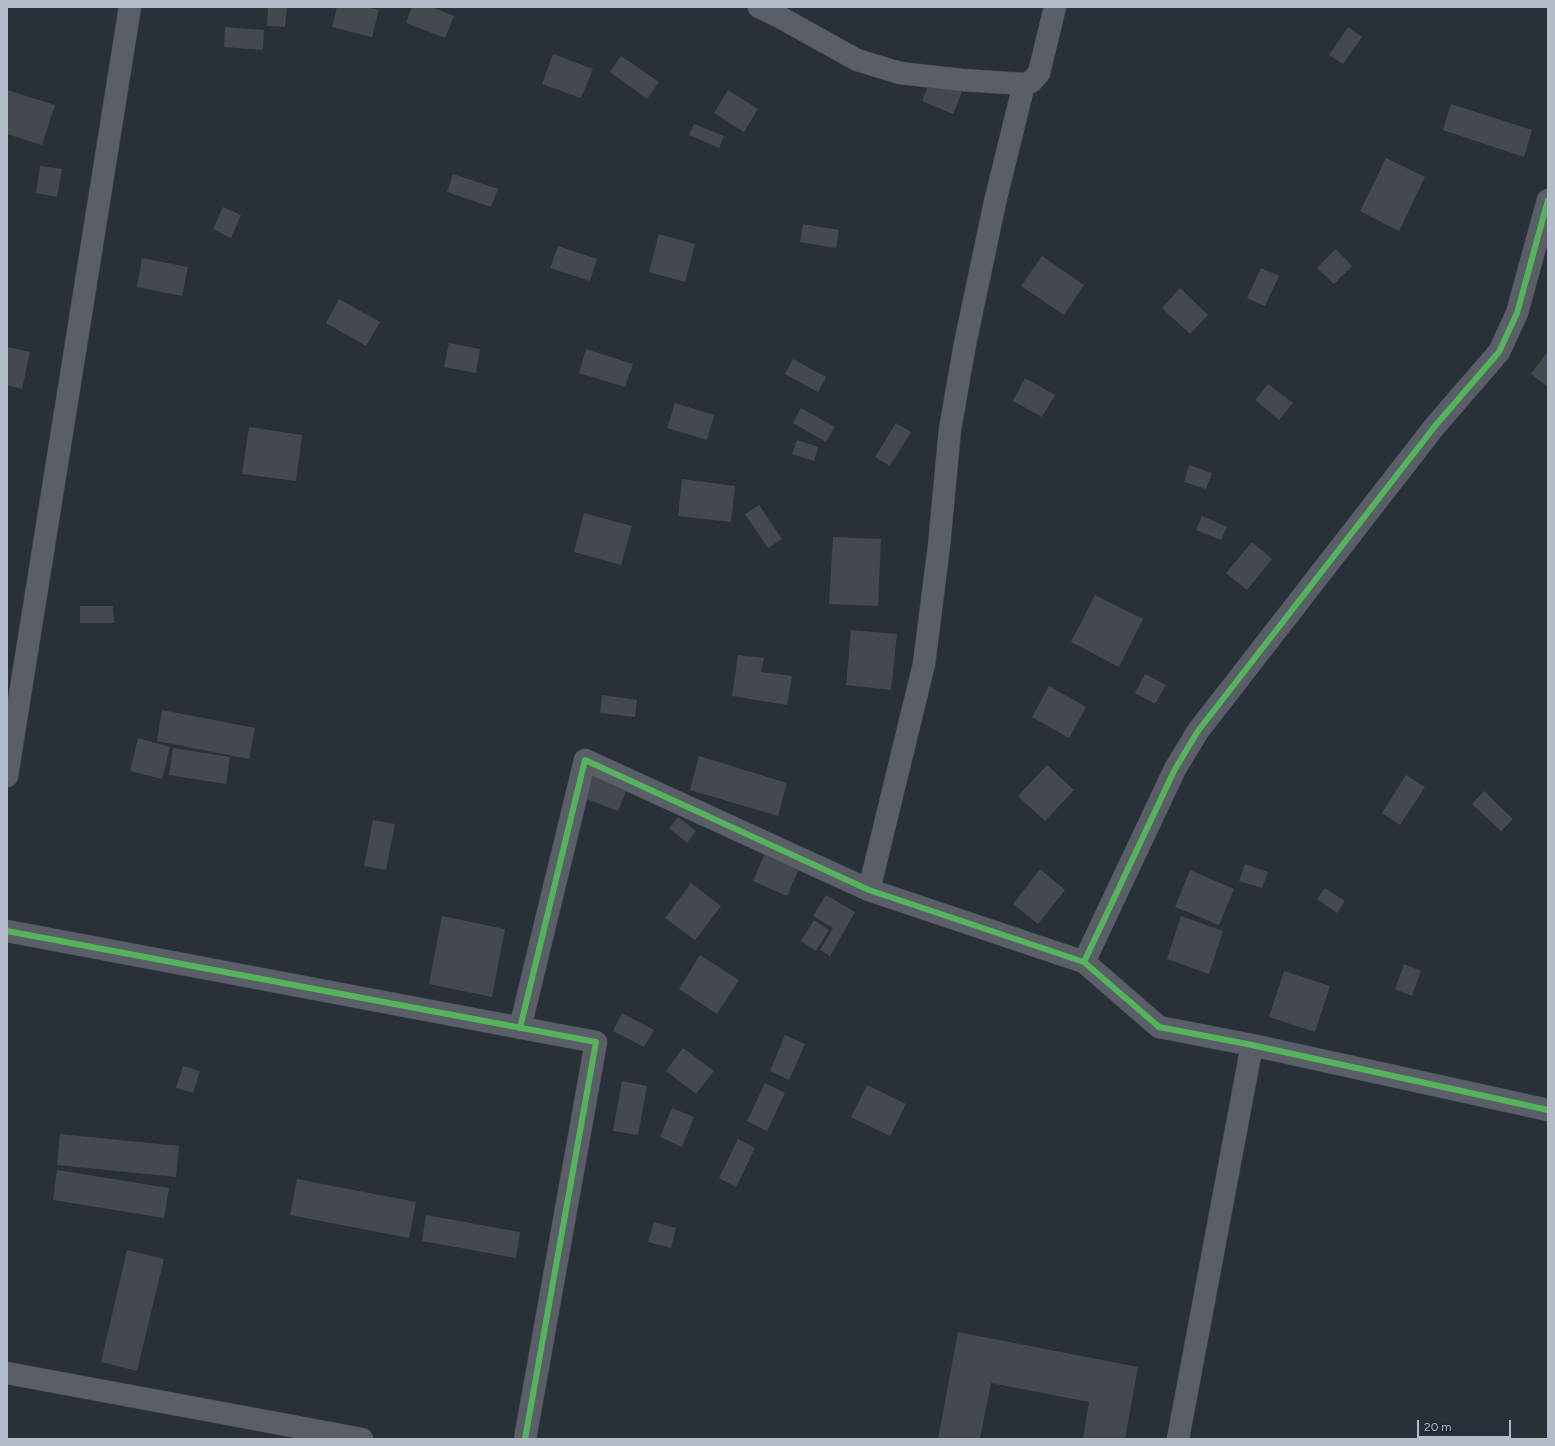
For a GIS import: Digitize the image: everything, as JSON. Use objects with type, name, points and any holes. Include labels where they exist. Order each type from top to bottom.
[{"type":"street","points":[[7,776],[130,7]]},
{"type":"street","points":[[759,7],[857,60],[900,73],[962,80],[1024,84],[1031,82],[1039,73],[1055,7]]},
{"type":"street","points":[[869,890],[924,664],[940,546],[950,429],[965,344],[995,202],[1024,84]]},
{"type":"street","points":[[1084,962],[1175,769],[1198,731],[1435,426],[1499,352],[1516,313],[1548,200]]},
{"type":"street","points":[[520,1028],[585,760],[869,890],[1084,962],[1160,1027],[1252,1045],[1548,1110]]},
{"type":"street","points":[[7,931],[596,1042],[525,1439]]},
{"type":"street","points":[[1178,1439],[1252,1045]]},
{"type":"street","points":[[7,1373],[362,1439]]},
{"type":"building","points":[[268,7],[287,7],[285,27],[267,26]]},
{"type":"building","points":[[337,7],[366,7],[379,10],[372,37],[332,27]]},
{"type":"building","points":[[412,7],[432,7],[454,16],[445,38],[406,23]]},
{"type":"building","points":[[225,27],[264,30],[263,50],[224,47]]},
{"type":"building","points":[[1348,27],[1362,37],[1343,64],[1329,55]]},
{"type":"building","points":[[553,54],[593,69],[581,98],[542,84]]},
{"type":"building","points":[[621,56],[659,82],[647,99],[610,72]]},
{"type":"building","points":[[931,79],[962,92],[953,114],[922,101]]},
{"type":"building","points":[[7,90],[55,105],[42,145],[7,134]]},
{"type":"building","points":[[728,90],[758,109],[744,132],[714,113]]},
{"type":"building","points":[[1451,104],[1532,130],[1524,157],[1443,130]]},
{"type":"building","points":[[694,124],[724,136],[719,148],[689,135]]},
{"type":"building","points":[[1386,158],[1425,177],[1399,231],[1360,211]]},
{"type":"building","points":[[40,166],[62,169],[57,197],[36,193]]},
{"type":"building","points":[[453,174],[498,189],[491,207],[447,192]]},
{"type":"building","points":[[223,207],[241,215],[231,238],[213,229]]},
{"type":"building","points":[[803,224],[839,230],[836,248],[800,242]]},
{"type":"building","points":[[659,234],[695,244],[685,282],[649,272]]},
{"type":"building","points":[[558,246],[597,259],[590,281],[550,268]]},
{"type":"building","points":[[1336,249],[1352,266],[1334,284],[1317,268]]},
{"type":"building","points":[[1042,256],[1084,285],[1064,315],[1021,286]]},
{"type":"building","points":[[142,258],[188,267],[182,296],[137,287]]},
{"type":"building","points":[[1261,268],[1279,276],[1265,306],[1247,298]]},
{"type":"building","points":[[1180,288],[1208,315],[1190,334],[1162,308]]},
{"type":"building","points":[[339,299],[380,322],[366,346],[326,323]]},
{"type":"building","points":[[449,343],[480,349],[476,373],[444,367]]},
{"type":"building","points":[[7,347],[30,352],[22,389],[7,385]]},
{"type":"building","points":[[586,349],[633,364],[625,387],[579,373]]},
{"type":"building","points":[[1548,351],[1548,387],[1531,374]]},
{"type":"building","points":[[793,359],[826,377],[818,392],[785,374]]},
{"type":"building","points":[[1025,378],[1055,395],[1042,417],[1013,401]]},
{"type":"building","points":[[1268,384],[1293,403],[1279,420],[1255,400]]},
{"type":"building","points":[[675,403],[714,415],[707,440],[667,428]]},
{"type":"building","points":[[801,408],[835,427],[826,442],[793,423]]},
{"type":"building","points":[[896,423],[911,432],[890,466],[875,457]]},
{"type":"building","points":[[249,427],[302,435],[296,481],[242,474]]},
{"type":"building","points":[[797,440],[818,447],[814,461],[792,454]]},
{"type":"building","points":[[1189,465],[1212,473],[1206,489],[1184,482]]},
{"type":"building","points":[[682,479],[735,486],[731,522],[678,516]]},
{"type":"building","points":[[759,505],[782,539],[768,548],[745,514]]},
{"type":"building","points":[[584,513],[632,526],[621,565],[574,552]]},
{"type":"building","points":[[1202,516],[1227,527],[1221,540],[1196,530]]},
{"type":"building","points":[[833,537],[881,539],[878,606],[829,604]]},
{"type":"building","points":[[1252,542],[1272,559],[1247,590],[1226,573]]},
{"type":"building","points":[[1095,595],[1143,619],[1119,667],[1071,642]]},
{"type":"building","points":[[80,606],[113,606],[114,623],[80,623]]},
{"type":"building","points":[[851,630],[897,634],[891,690],[846,685]]},
{"type":"building","points":[[738,655],[764,658],[761,672],[792,676],[787,705],[732,696]]},
{"type":"building","points":[[1145,674],[1166,685],[1155,704],[1135,693]]},
{"type":"building","points":[[1049,686],[1086,707],[1069,738],[1032,717]]},
{"type":"building","points":[[602,695],[637,700],[635,717],[600,713]]},
{"type":"building","points":[[162,710],[255,728],[249,759],[157,741]]},
{"type":"building","points":[[138,738],[170,747],[162,779],[130,771]]},
{"type":"building","points":[[173,748],[230,757],[226,784],[169,775]]},
{"type":"building","points":[[699,756],[787,783],[778,816],[690,790]]},
{"type":"building","points":[[1047,765],[1074,790],[1045,821],[1018,796]]},
{"type":"building","points":[[1406,775],[1425,787],[1400,825],[1382,813]]},
{"type":"building","points":[[593,776],[627,789],[618,811],[584,798]]},
{"type":"building","points":[[1484,791],[1513,819],[1501,831],[1472,804]]},
{"type":"building","points":[[678,817],[696,831],[687,843],[669,828]]},
{"type":"building","points":[[373,820],[395,824],[386,870],[364,866]]},
{"type":"building","points":[[766,851],[800,866],[787,896],[753,881]]},
{"type":"building","points":[[1245,864],[1268,872],[1262,888],[1239,881]]},
{"type":"building","points":[[1040,869],[1065,890],[1038,924],[1013,904]]},
{"type":"building","points":[[1190,870],[1234,889],[1219,925],[1175,907]]},
{"type":"building","points":[[691,883],[721,906],[695,940],[665,918]]},
{"type":"building","points":[[1325,888],[1345,901],[1337,913],[1317,899]]},
{"type":"building","points":[[826,895],[855,912],[830,956],[820,950],[833,928],[813,916]]},
{"type":"building","points":[[442,916],[505,929],[492,997],[429,984]]},
{"type":"building","points":[[1181,916],[1223,931],[1209,974],[1167,959]]},
{"type":"building","points":[[814,920],[829,930],[816,951],[801,941]]},
{"type":"building","points":[[700,955],[739,980],[717,1014],[679,989]]},
{"type":"building","points":[[1404,964],[1421,971],[1412,996],[1395,989]]},
{"type":"building","points":[[1284,971],[1330,986],[1315,1032],[1269,1017]]},
{"type":"building","points":[[622,1013],[654,1030],[644,1047],[613,1031]]},
{"type":"building","points":[[785,1035],[805,1044],[789,1080],[770,1071]]},
{"type":"building","points":[[683,1048],[714,1071],[696,1094],[666,1071]]},
{"type":"building","points":[[183,1066],[200,1071],[193,1093],[176,1088]]},
{"type":"building","points":[[622,1081],[647,1086],[638,1135],[613,1131]]},
{"type":"building","points":[[765,1083],[785,1093],[767,1131],[747,1121]]},
{"type":"building","points":[[867,1085],[906,1104],[890,1136],[851,1117]]},
{"type":"building","points":[[672,1108],[694,1117],[682,1147],[660,1137]]},
{"type":"building","points":[[60,1134],[179,1146],[176,1177],[57,1165]]},
{"type":"building","points":[[738,1139],[755,1148],[736,1187],[719,1178]]},
{"type":"building","points":[[57,1170],[169,1188],[164,1218],[53,1200]]},
{"type":"building","points":[[297,1179],[416,1202],[409,1238],[290,1215]]},
{"type":"building","points":[[426,1215],[520,1232],[516,1258],[422,1241]]},
{"type":"building","points":[[654,1222],[676,1228],[671,1248],[648,1242]]},
{"type":"building","points":[[127,1250],[164,1259],[137,1371],[101,1362]]},
{"type":"building","points":[[958,1332],[1138,1367],[1125,1439],[1083,1439],[1089,1402],[991,1383],[980,1439],[938,1439]]},
{"type":"cycle path","points":[[1084,962],[1175,769],[1198,731],[1435,426],[1499,352],[1517,313],[1548,200]]},
{"type":"cycle path","points":[[520,1028],[585,760],[869,890],[1084,962],[1159,1027],[1252,1045],[1548,1110]]},
{"type":"cycle path","points":[[7,931],[596,1042],[525,1439]]}]
